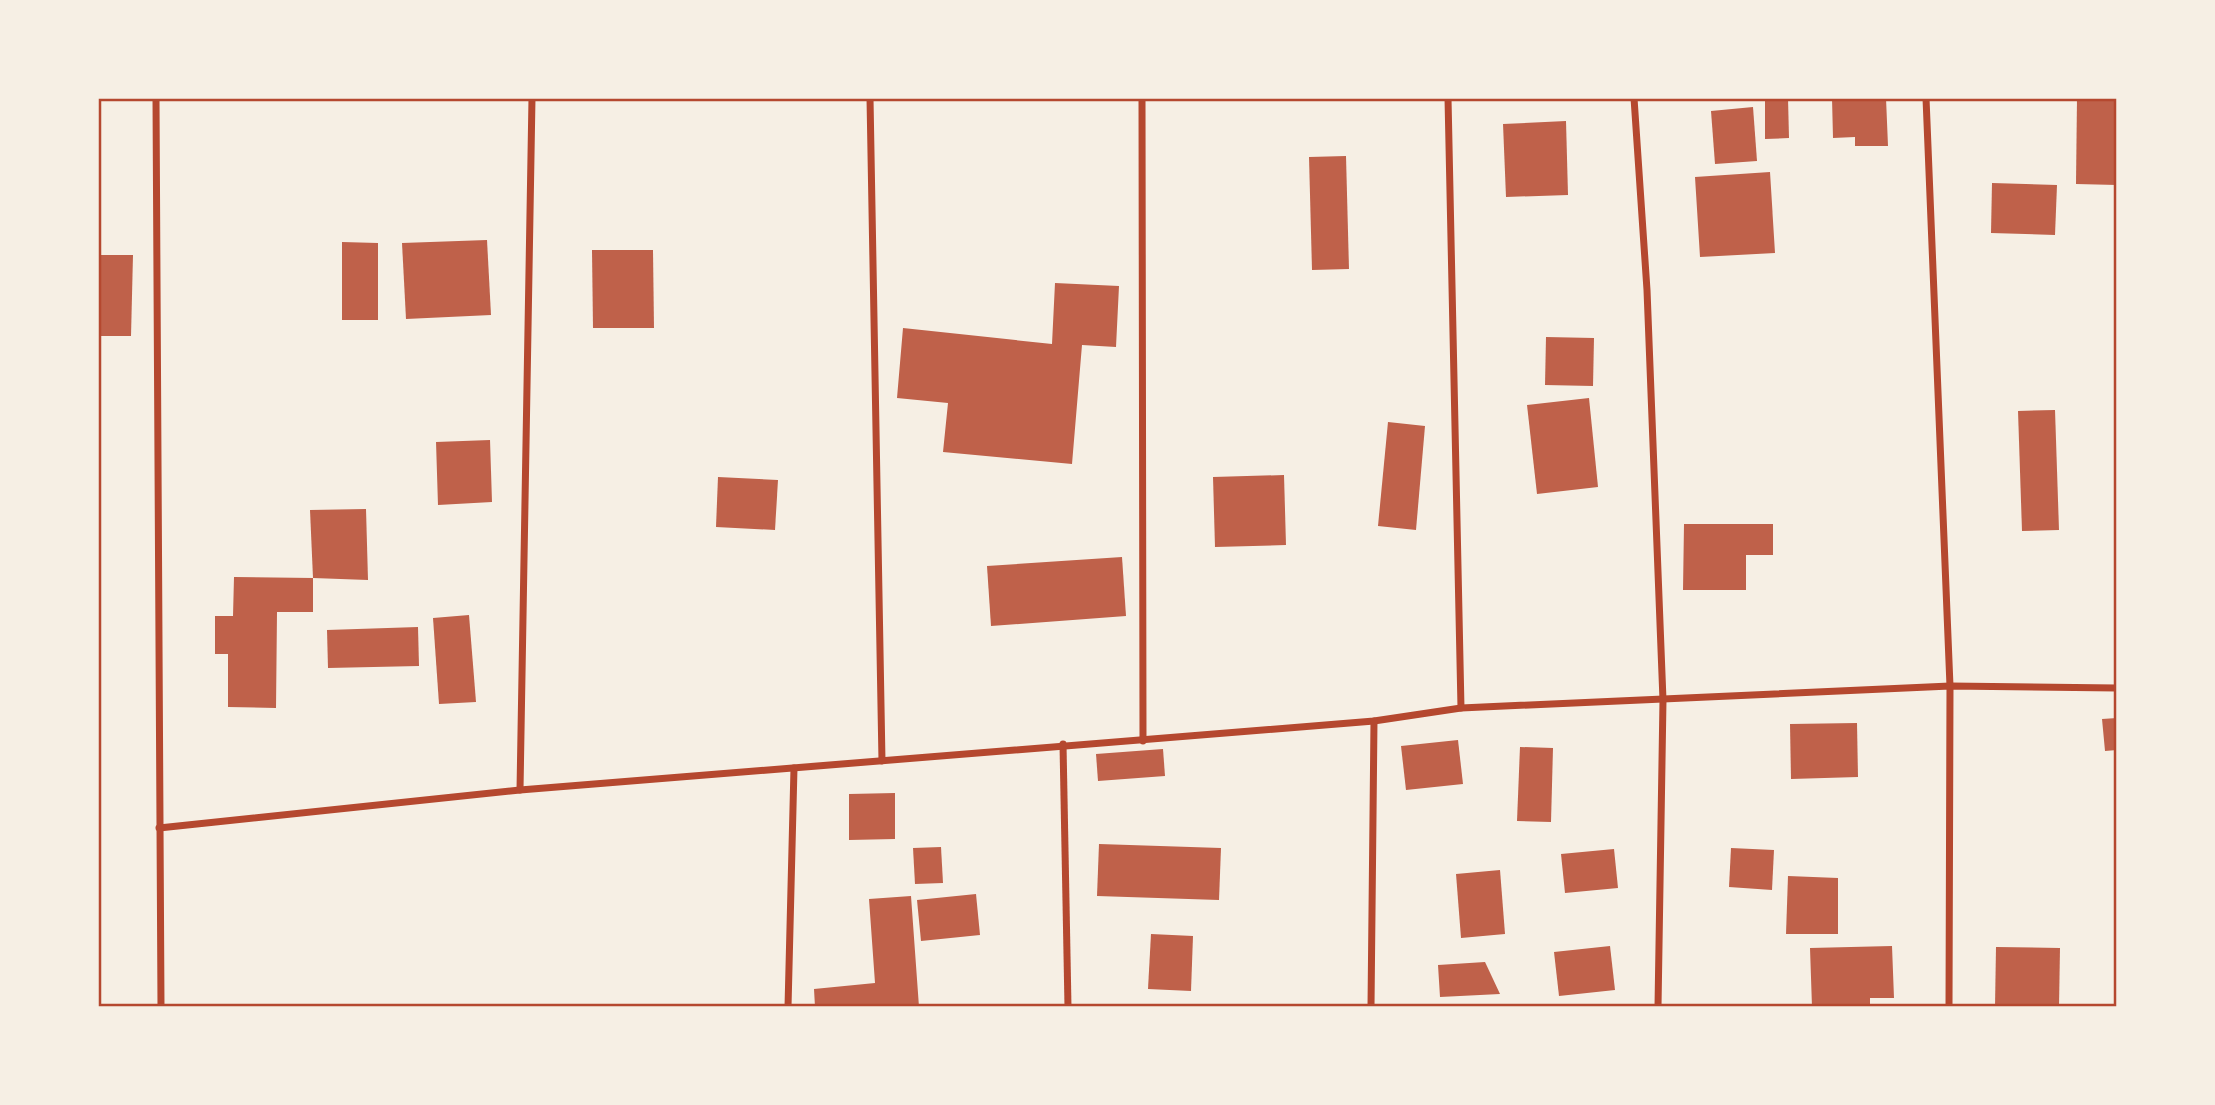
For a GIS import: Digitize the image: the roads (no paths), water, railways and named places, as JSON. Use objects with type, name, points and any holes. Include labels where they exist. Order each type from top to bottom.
[{"type":"street","points":[[156,98],[161,1007]]},
{"type":"street","points":[[520,790],[533,98]]},
{"type":"street","points":[[870,98],[882,761]]},
{"type":"street","points":[[1142,98],[1143,741]]},
{"type":"street","points":[[1448,98],[1461,708]]},
{"type":"street","points":[[1634,98],[1647,290],[1663,700],[1658,1007]]},
{"type":"street","points":[[1926,98],[1950,685],[1948,1007]]},
{"type":"street","points":[[159,828],[520,790],[1063,744],[1143,741],[1374,721],[1461,708],[1950,685],[2117,688]]},
{"type":"street","points":[[1371,1007],[1374,721]]},
{"type":"street","points":[[1063,744],[1068,1007]]},
{"type":"street","points":[[788,1007],[794,768]]}]
